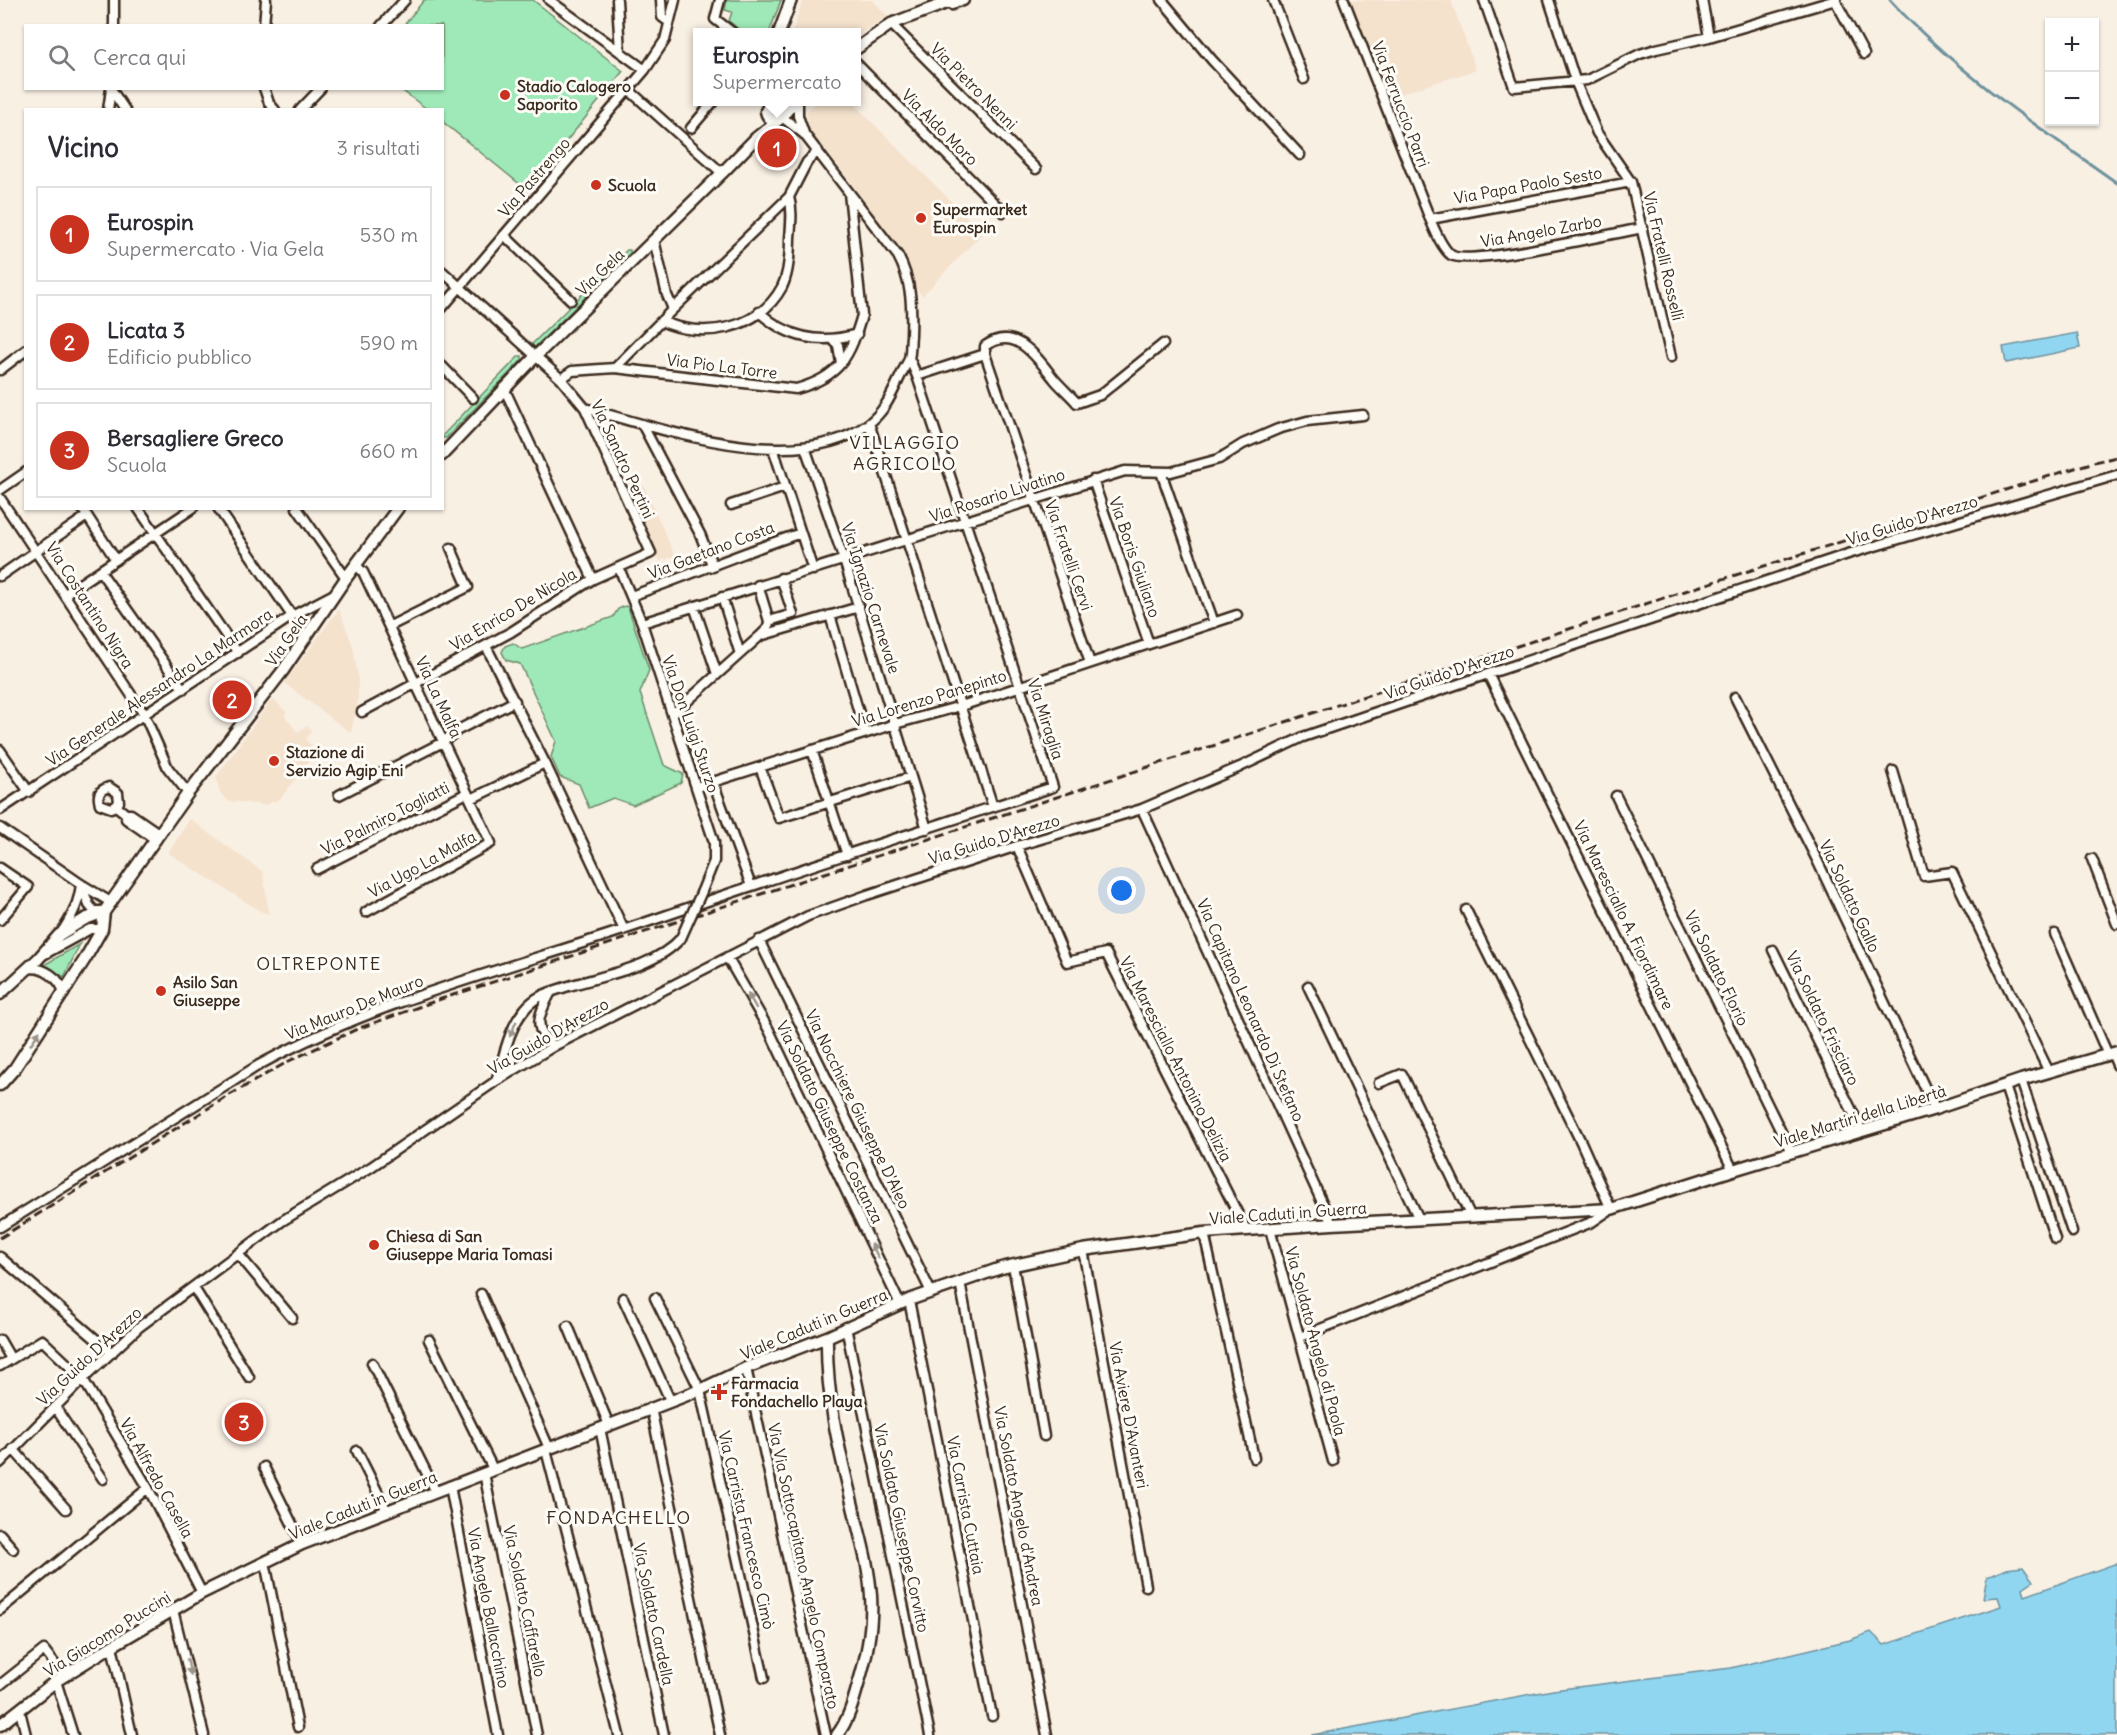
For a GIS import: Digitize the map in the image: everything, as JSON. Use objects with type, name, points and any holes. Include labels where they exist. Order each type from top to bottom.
[{"type":"street","points":[[114,0],[114,24]]},
{"type":"street","points":[[264,24],[266,0]]},
{"type":"street","points":[[383,24],[405,0]]},
{"type":"street","points":[[549,0],[563,4],[645,70]]},
{"type":"street","points":[[617,0],[620,52]]},
{"type":"street","points":[[662,0],[662,17],[669,22]]},
{"type":"street","name":"Via Pastrengo","points":[[444,305],[645,70],[665,40],[675,0]]},
{"type":"street","points":[[720,0],[715,19],[727,28]]},
{"type":"street","points":[[781,28],[791,0]]},
{"type":"street","points":[[861,45],[891,24],[952,1],[963,0]]},
{"type":"street","points":[[1162,0],[1212,60],[1300,155]]},
{"type":"street","points":[[1273,0],[1304,79]]},
{"type":"street","name":"Via Ferruccio Parri","points":[[1344,0],[1430,219]]},
{"type":"street","points":[[1484,0],[1514,87],[1576,83],[1648,52],[1709,37],[1835,0],[1864,54]]},
{"type":"street","name":"Via Fratelli Rosselli","points":[[1549,0],[1576,83],[1597,133],[1631,182],[1671,357]]},
{"type":"street","points":[[1702,0],[1709,37]]},
{"type":"street","name":"Via Pietro Nenni","points":[[891,24],[1036,169]]},
{"type":"street","name":"Via Aldo Moro","points":[[861,68],[1003,212]]},
{"type":"street","points":[[108,108],[111,90]]},
{"type":"street","points":[[112,90],[124,108]]},
{"type":"street","points":[[265,90],[269,104],[273,108]]},
{"type":"street","points":[[302,108],[319,90]]},
{"type":"street","points":[[629,90],[722,173]]},
{"type":"street","points":[[691,128],[710,106]]},
{"type":"street","points":[[797,106],[804,134]]},
{"type":"street","points":[[585,408],[643,426],[761,449],[805,447],[839,438],[869,423],[891,399],[909,358],[912,304],[906,270],[898,256],[818,151],[804,134],[776,108]]},
{"type":"street","name":"Via Gela","points":[[444,451],[504,388],[756,138],[776,108]]},
{"type":"street","points":[[615,368],[789,197],[807,162],[818,151]]},
{"type":"street","name":"Via Papa Paolo Sesto","points":[[1430,219],[1631,182]]},
{"type":"street","name":"Via Pio La Torre","points":[[561,379],[572,371],[615,368],[796,389],[818,383],[833,373],[841,364],[857,334],[862,315],[849,192]]},
{"type":"street","points":[[661,321],[688,330],[714,331],[731,327],[759,312],[772,300],[781,288],[788,264],[792,206],[789,197]]},
{"type":"street","name":"Via Angelo Zarbo","points":[[1430,219],[1445,248],[1452,256],[1463,259],[1498,255],[1643,228]]},
{"type":"street","points":[[504,235],[571,300]]},
{"type":"street","points":[[654,240],[667,296],[673,309]]},
{"type":"street","name":"Via Sandro Pertini","points":[[444,273],[561,379],[585,408],[651,553]]},
{"type":"street","points":[[759,312],[774,326],[799,336],[832,339],[857,334]]},
{"type":"street","points":[[832,339],[838,345],[841,364]]},
{"type":"street","points":[[917,376],[985,354],[984,346],[994,339],[1009,339],[1030,350],[1077,403],[1100,395],[1163,344]]},
{"type":"street","points":[[0,370],[24,352]]},
{"type":"street","name":"Via Fratelli Cervi","points":[[985,354],[1090,663]]},
{"type":"street","name":"Via Miraglia","points":[[751,886],[1053,788],[917,376],[909,358]]},
{"type":"street","points":[[444,368],[473,398]]},
{"type":"street","points":[[504,388],[593,579]]},
{"type":"street","name":"Via Rosario Livatino","points":[[642,623],[1093,480],[1125,471],[1172,472],[1220,459],[1243,444],[1278,429],[1307,421],[1363,415]]},
{"type":"street","points":[[869,423],[993,807]]},
{"type":"street","points":[[643,426],[700,534],[713,567]]},
{"type":"street","name":"Via Ignazio Carnevale","points":[[805,447],[844,560],[927,829]]},
{"type":"street","points":[[773,448],[813,570]]},
{"type":"street","points":[[1161,472],[1214,623]]},
{"type":"street","points":[[0,490],[24,473]]},
{"type":"street","name":"Via Guido D'Arezzo","points":[[0,1463],[83,1379],[140,1328],[282,1221],[371,1167],[496,1081],[554,1046],[808,916],[1017,846],[1142,808],[1240,767],[1303,737],[1488,674],[1848,554],[2117,474]]},
{"type":"street","name":"Via Boris Giuliano","points":[[1093,480],[1149,644]]},
{"type":"street","points":[[731,505],[785,488]]},
{"type":"street","name":"Via Costantino Nigra","points":[[0,498],[144,714],[168,768],[188,793]]},
{"type":"street","points":[[139,510],[238,653]]},
{"type":"street","points":[[65,594],[190,510]]},
{"type":"street","points":[[219,510],[292,616]]},
{"type":"street","points":[[298,510],[346,578]]},
{"type":"street","name":"Via Gela","points":[[104,912],[188,793],[282,672],[346,578],[397,510]]},
{"type":"street","points":[[0,576],[37,551],[84,512],[116,560]]},
{"type":"street","name":"Via Gaetano Costa","points":[[632,596],[713,567],[743,552],[801,533]]},
{"type":"street","points":[[390,626],[468,587],[451,548]]},
{"type":"street","name":"Via Enrico De Nicola","points":[[362,712],[401,692],[416,681],[486,646],[593,579],[651,553]]},
{"type":"street","name":"Via La Malfa","points":[[356,565],[363,572],[390,626],[491,843]]},
{"type":"street","name":"Via Don Luigi Sturzo","points":[[551,992],[648,962],[671,949],[681,938],[714,861],[714,842],[697,787],[642,623],[619,568]]},
{"type":"street","points":[[100,571],[183,689]]},
{"type":"street","points":[[769,621],[793,614],[781,578]]},
{"type":"street","points":[[673,714],[768,628],[769,621],[758,585]]},
{"type":"street","name":"Via Generale Alessandro La Marmora","points":[[0,810],[292,616],[337,592]]},
{"type":"street","points":[[722,597],[740,654]]},
{"type":"street","points":[[694,606],[717,674]]},
{"type":"street","points":[[760,636],[859,607]]},
{"type":"street","points":[[830,615],[866,733]]},
{"type":"street","name":"Via Lorenzo Panepinto","points":[[697,787],[895,724],[960,706],[1237,615]]},
{"type":"street","points":[[486,646],[515,701],[624,930]]},
{"type":"street","name":"Via Maresciallo A. Fiordimare","points":[[1488,674],[1733,1170]]},
{"type":"street","name":"Via Soldato Gallo","points":[[1735,697],[1817,860],[1935,1109]]},
{"type":"street","points":[[339,795],[443,742],[458,730],[515,701]]},
{"type":"street","points":[[0,750],[29,792]]},
{"type":"street","points":[[812,750],[848,855]]},
{"type":"street","name":"Via Palmiro Togliatti","points":[[317,869],[469,796],[545,763]]},
{"type":"street","points":[[760,767],[779,818],[911,777]]},
{"type":"street","points":[[1893,771],[1924,876],[1952,872],[2049,1072]]},
{"type":"street","points":[[712,782],[751,886]]},
{"type":"street","name":"Via Soldato Florio","points":[[1616,796],[1791,1152]]},
{"type":"street","points":[[116,806],[158,837]]},
{"type":"street","name":"Via Capitano Leonardo Di Stefano","points":[[1142,808],[1332,1224]]},
{"type":"street","points":[[0,828],[112,903]]},
{"type":"street","name":"Via Ugo La Malfa","points":[[366,912],[491,843]]},
{"type":"street","name":"Via Maresciallo Antonino Delizia","points":[[1017,846],[1067,962],[1106,953],[1246,1230]]},
{"type":"street","points":[[2092,859],[2117,924]]},
{"type":"street","points":[[0,868],[28,887],[0,920]]},
{"type":"street","points":[[81,884],[89,905],[94,911],[104,912]]},
{"type":"street","points":[[0,994],[38,959],[59,935],[70,919],[79,899],[81,884]]},
{"type":"street","name":"Via Mauro De Mauro","points":[[0,1227],[259,1065],[297,1044],[363,1016],[446,986],[624,930],[751,886]]},
{"type":"street","points":[[1300,1337],[1592,1222],[1611,1209],[1581,1142],[1466,910]]},
{"type":"street","points":[[0,1085],[15,1068],[64,994],[102,929],[104,912]]},
{"type":"street","points":[[59,935],[85,919],[104,912]]},
{"type":"street","points":[[38,959],[90,929],[102,929]]},
{"type":"street","points":[[2055,934],[2117,1065]]},
{"type":"street","name":"Via Nocchiere Giuseppe D'Aleo","points":[[759,940],[931,1292]]},
{"type":"street","name":"Via Soldato Frisciaro","points":[[1773,950],[1862,1131]]},
{"type":"street","name":"Via Soldato Giuseppe Costanza","points":[[726,957],[769,1030],[905,1302]]},
{"type":"street","points":[[26,969],[41,970],[60,982],[64,994]]},
{"type":"street","points":[[1308,986],[1419,1219]]},
{"type":"street","points":[[551,992],[540,1012],[539,1027],[540,1034],[554,1046]]},
{"type":"street","points":[[496,1081],[517,1020],[531,1002],[551,992]]},
{"type":"street","name":"Viale Martiri della Libertà","points":[[1611,1209],[2112,1053]]},
{"type":"street","points":[[1379,1083],[1402,1074],[1471,1217]]},
{"type":"street","points":[[2021,1080],[2072,1232]]},
{"type":"street","points":[[2005,1086],[2055,1239]]},
{"type":"street","name":"Viale Caduti in Guerra","points":[[202,1593],[302,1544],[700,1390],[746,1368],[905,1302],[1013,1265],[1083,1250],[1204,1233],[1611,1209]]},
{"type":"street","name":"Via Soldato Angelo di Paola","points":[[1270,1229],[1334,1461]]},
{"type":"street","points":[[1204,1233],[1254,1458]]},
{"type":"street","name":"Via Aviere D'Avanteri","points":[[1083,1250],[1146,1586]]},
{"type":"street","points":[[239,1255],[292,1318]]},
{"type":"street","points":[[0,1257],[112,1353]]},
{"type":"street","points":[[1013,1265],[1044,1436]]},
{"type":"street","name":"Via Soldato Angelo d'Andrea","points":[[960,1282],[1047,1735]]},
{"type":"street","points":[[194,1288],[249,1377]]},
{"type":"street","points":[[481,1294],[548,1449],[619,1735]]},
{"type":"street","points":[[623,1298],[670,1400]]},
{"type":"street","name":"Via Carrista Francesco Cimò","points":[[656,1298],[700,1390],[764,1678]]},
{"type":"street","name":"Via Carrista Cuttaia","points":[[905,1302],[992,1716]]},
{"type":"street","name":"Via Soldato Cardella","points":[[568,1326],[605,1426],[664,1735]]},
{"type":"street","name":"Via Soldato Giuseppe Corvitto","points":[[846,1327],[930,1735]]},
{"type":"street","points":[[827,1336],[827,1380],[835,1432],[866,1561],[871,1595],[871,1622],[867,1654],[844,1726],[837,1735]]},
{"type":"street","points":[[0,1340],[11,1359],[0,1366]]},
{"type":"street","name":"Via Alfredo Casella","points":[[11,1359],[42,1340],[83,1379],[148,1488],[202,1593]]},
{"type":"street","name":"Via Soldato Caffarello","points":[[429,1340],[488,1471],[537,1735]]},
{"type":"street","points":[[372,1364],[436,1492]]},
{"type":"street","name":"Via Via Sottocapitano Angelo Comparato","points":[[746,1368],[826,1735]]},
{"type":"street","points":[[55,1407],[103,1479]]},
{"type":"street","points":[[651,1408],[720,1735]]},
{"type":"street","points":[[13,1449],[66,1509]]},
{"type":"street","points":[[357,1451],[387,1511]]},
{"type":"street","points":[[264,1467],[302,1544]]},
{"type":"street","name":"Via Angelo Ballacchino","points":[[450,1486],[498,1735]]},
{"type":"street","points":[[0,1610],[148,1488]]},
{"type":"street","points":[[0,1534],[13,1549]]},
{"type":"street","points":[[265,1562],[298,1727]]},
{"type":"street","name":"Via Giacomo Puccini","points":[[0,1725],[60,1678],[202,1593]]},
{"type":"street","points":[[173,1610],[204,1735]]},
{"type":"street","points":[[112,1646],[132,1735]]},
{"type":"street","points":[[0,1685],[44,1650],[60,1678],[73,1735]]},
{"type":"street","points":[[20,1711],[26,1735]]},
{"type":"shaded area","points":[[803,0],[872,0],[888,16],[861,33],[861,28],[793,28]]},
{"type":"shaded area","points":[[1351,0],[1451,0],[1476,70],[1390,97]]},
{"type":"shaded area","points":[[813,106],[856,106],[983,233],[922,296],[915,287],[906,260],[897,246],[837,164],[811,135],[807,111]]},
{"type":"shaded area","points":[[644,486],[675,556],[660,561],[629,492]]},
{"type":"shaded area","points":[[339,609],[353,646],[358,678],[358,701],[351,733],[284,683]]},
{"type":"shaded area","points":[[275,700],[286,712],[285,716],[297,732],[307,726],[312,731],[306,739],[316,752],[280,799],[264,805],[228,801],[220,793],[216,777],[270,702]]},
{"type":"shaded area","points":[[190,819],[263,872],[269,914],[260,911],[168,853]]},
{"type":"green space","name":"Stadio Calogero Saporito","points":[[424,0],[533,0],[623,71],[527,190],[444,123],[444,108],[426,108],[401,90],[444,90],[444,24],[405,24]]},
{"type":"green space","points":[[727,0],[781,0],[771,28],[737,28],[729,21],[732,12],[725,10]]},
{"type":"green space","points":[[627,250],[630,250],[630,253],[534,348],[530,346]]},
{"type":"green space","points":[[519,356],[522,356],[522,360],[446,438],[444,434]]},
{"type":"green space","points":[[628,607],[649,670],[640,693],[664,765],[683,774],[681,783],[633,805],[613,798],[589,808],[579,784],[560,777],[551,757],[556,741],[520,664],[506,660],[502,652],[505,646],[513,643],[522,649],[613,617],[618,609]]},
{"type":"green space","points":[[80,944],[64,977],[44,965]]},
{"type":"water","points":[[2077,333],[2080,348],[2006,363],[2003,347]]},
{"type":"water","points":[[2117,1563],[2117,1735],[1312,1735],[1553,1690],[1731,1668],[1850,1640],[1871,1632],[1884,1645],[2001,1606],[1998,1597],[1983,1598],[1987,1577],[2006,1569],[2023,1567],[2033,1581],[2023,1588],[2025,1596]]},
{"type":"waterway","points":[[1890,0],[1915,26],[1970,75],[2117,183]]},
{"type":"railway","points":[[0,1238],[228,1096],[289,1061],[357,1029],[438,1000],[1685,591],[2094,462],[2117,457]]},
{"type":"place","name":"Stadio Calogero Saporito","points":[[505,95]]},
{"type":"place","name":"Eurospin","points":[[777,148]]},
{"type":"place","name":"Scuola","points":[[596,185]]},
{"type":"place","name":"Supermarket Eurospin","points":[[921,218]]},
{"type":"place","name":"Licata 3","points":[[232,700]]},
{"type":"place","name":"Stazione di Servizio Agip Eni","points":[[274,761]]},
{"type":"place","name":"Asilo San Giuseppe","points":[[161,991]]},
{"type":"place","name":"Chiesa di San Giuseppe Maria Tomasi","points":[[374,1245]]},
{"type":"place","name":"Farmacia Fondachello Playa","points":[[719,1392]]},
{"type":"place","name":"Bersagliere Greco","points":[[244,1422]]},
{"type":"district","name":"VILLAGGIO AGRICOLO","points":[[905,452]]},
{"type":"district","name":"OLTREPONTE","points":[[319,963]]},
{"type":"district","name":"FONDACHELLO","points":[[619,1517]]}]
